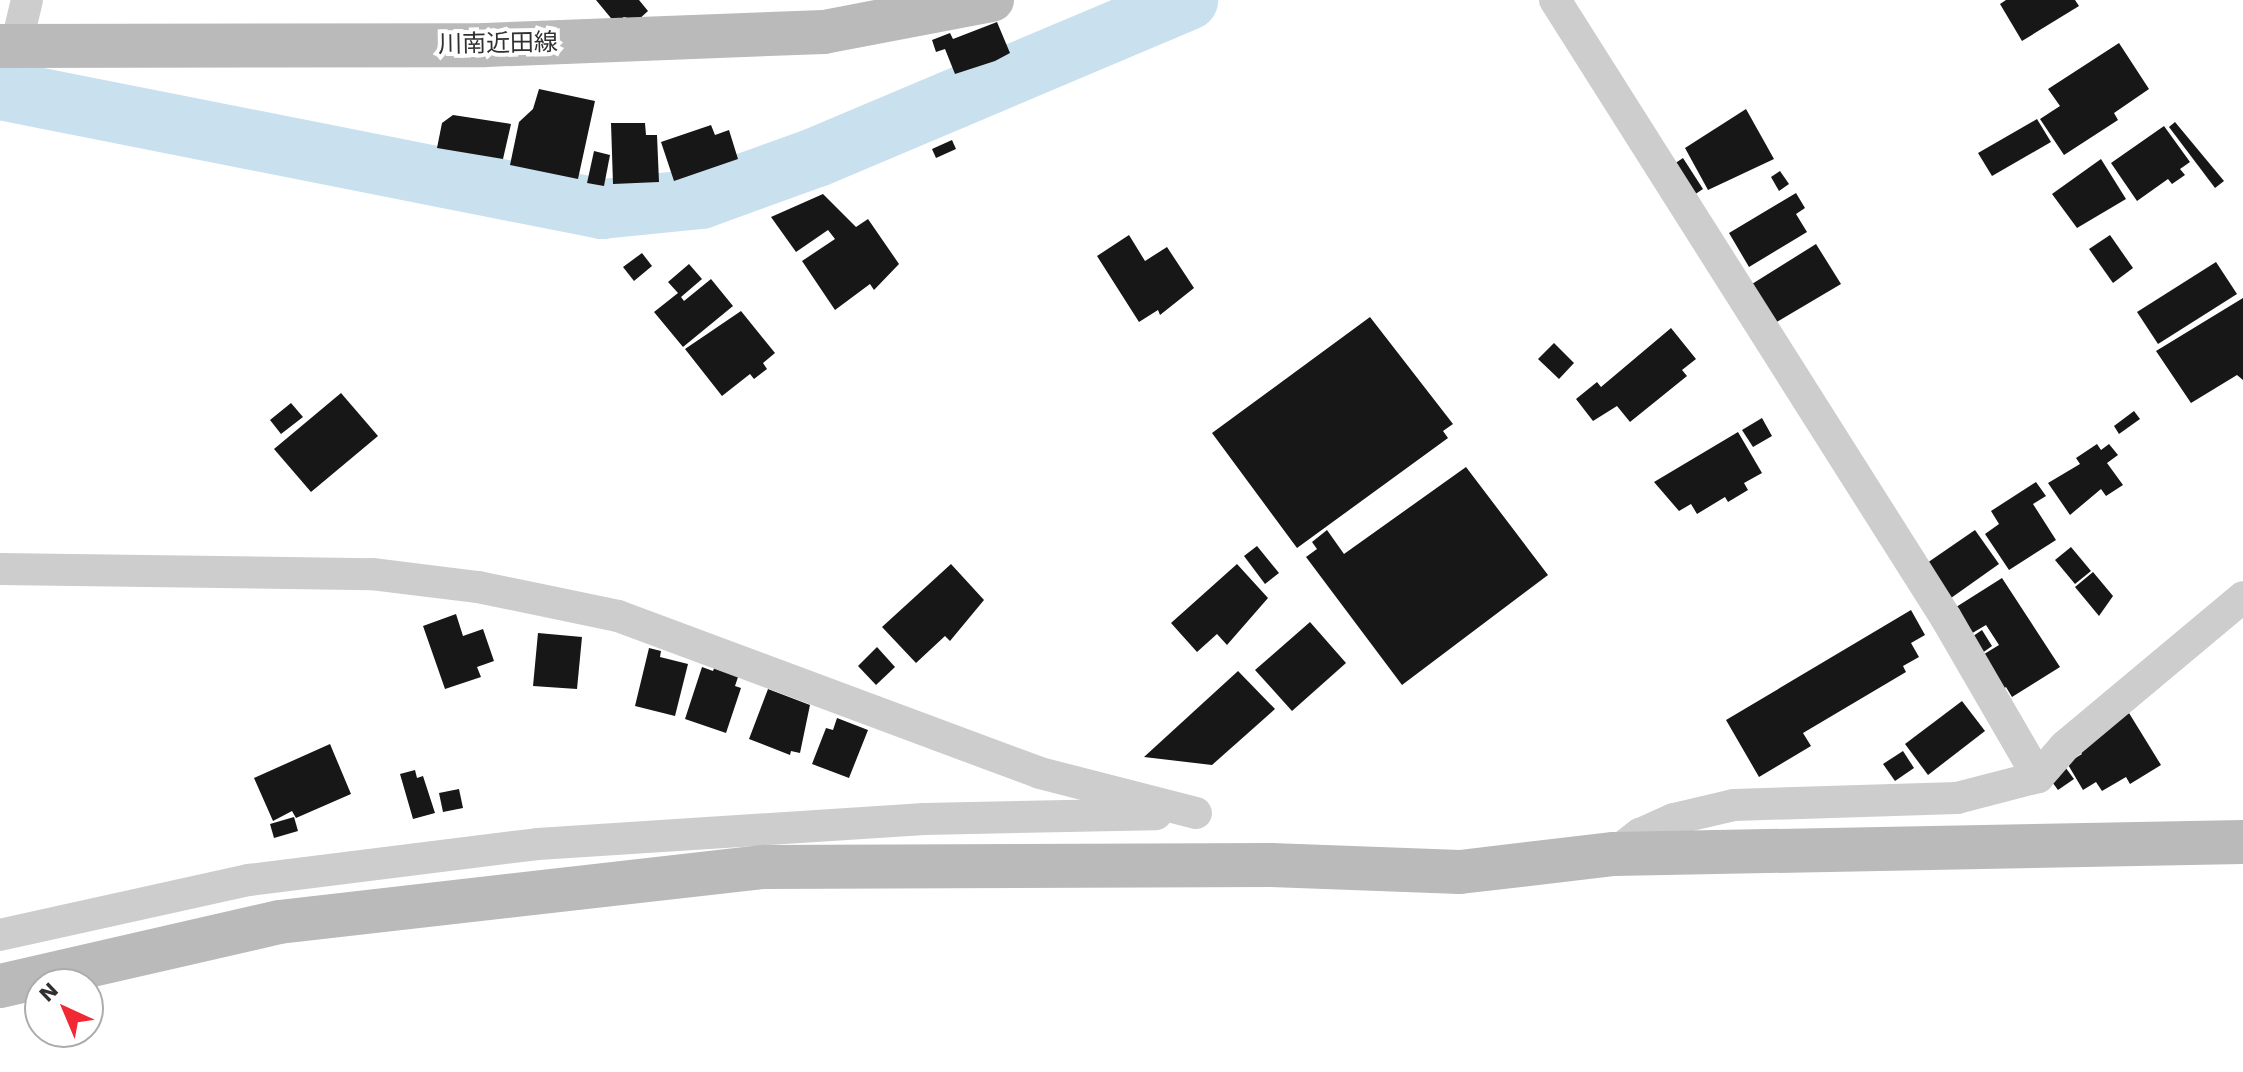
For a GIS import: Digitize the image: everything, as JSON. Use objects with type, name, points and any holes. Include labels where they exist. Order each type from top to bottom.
[{"type":"street","points":[[8,46],[27,0]]},
{"type":"street","name":"川南近田線","points":[[8,46],[485,45],[824,32],[902,10],[992,0]]},
{"type":"street","points":[[1555,0],[1946,618],[2038,777]]},
{"type":"street","points":[[0,569],[372,574],[556,603],[618,616],[1040,773],[1196,813],[924,819],[538,844],[249,880],[0,935]]},
{"type":"street","points":[[1614,854],[1640,834],[1674,819],[1734,805],[1957,798],[2038,777],[2065,746],[2243,597]]},
{"type":"street","points":[[0,986],[279,922],[764,867],[1271,865],[1460,872],[1614,854],[2243,842]]},
{"type":"building","points":[[596,0],[639,0],[648,11],[637,21],[624,17],[615,23]]},
{"type":"building","points":[[2006,0],[2075,0],[2079,6],[2022,41],[2000,4]]},
{"type":"building","points":[[997,22],[1010,53],[995,61],[955,74],[945,49],[936,52],[932,40],[950,33],[953,39]]},
{"type":"building","points":[[2119,43],[2149,89],[2114,113],[2118,120],[2064,155],[2040,119],[2060,106],[2048,89]]},
{"type":"building","points":[[539,89],[595,101],[578,179],[510,165],[519,122],[533,109]]},
{"type":"building","points":[[1746,109],[1774,159],[1708,190],[1685,148]]},
{"type":"building","points":[[453,115],[511,124],[503,159],[437,148],[442,123]]},
{"type":"building","points":[[2037,119],[2051,142],[1992,176],[1978,153]]},
{"type":"building","points":[[2175,122],[2224,181],[2215,188],[2169,127]]},
{"type":"building","points":[[611,123],[645,123],[646,135],[657,135],[659,182],[613,184]]},
{"type":"building","points":[[711,125],[715,135],[729,130],[738,159],[674,181],[661,142]]},
{"type":"building","points":[[2164,126],[2190,162],[2180,169],[2185,175],[2172,184],[2168,179],[2137,201],[2111,163]]},
{"type":"building","points":[[952,140],[956,149],[936,158],[932,149]]},
{"type":"building","points":[[594,151],[610,155],[604,186],[587,183]]},
{"type":"building","points":[[1683,158],[1703,189],[1691,197],[1671,166]]},
{"type":"building","points":[[2101,159],[2126,199],[2077,228],[2052,194]]},
{"type":"building","points":[[1780,171],[1789,184],[1779,191],[1771,177]]},
{"type":"building","points":[[1796,193],[1805,208],[1796,214],[1807,232],[1749,267],[1729,233]]},
{"type":"building","points":[[823,194],[856,227],[868,219],[899,264],[874,290],[870,284],[835,310],[802,261],[835,239],[828,230],[796,252],[771,217]]},
{"type":"building","points":[[1129,235],[1145,261],[1167,247],[1194,288],[1160,315],[1158,310],[1139,322],[1097,256]]},
{"type":"building","points":[[2110,235],[2133,268],[2113,283],[2089,249]]},
{"type":"building","points":[[1816,244],[1841,284],[1775,323],[1744,289]]},
{"type":"building","points":[[642,253],[652,266],[634,281],[623,267]]},
{"type":"building","points":[[2216,262],[2237,294],[2158,344],[2137,312]]},
{"type":"building","points":[[689,264],[702,279],[681,297],[684,301],[711,279],[733,306],[683,347],[654,312],[678,293],[668,282]]},
{"type":"building","points":[[2243,298],[2243,380],[2237,375],[2191,403],[2156,351]]},
{"type":"building","points":[[741,311],[775,353],[763,363],[767,369],[754,379],[750,374],[722,396],[685,349]]},
{"type":"building","points":[[1370,317],[1453,424],[1443,431],[1448,438],[1297,548],[1212,433]]},
{"type":"building","points":[[1671,328],[1696,359],[1682,370],[1687,376],[1630,422],[1617,406],[1593,421],[1576,399],[1597,382],[1601,387]]},
{"type":"building","points":[[1554,343],[1574,363],[1559,379],[1538,359]]},
{"type":"building","points":[[341,393],[378,436],[311,492],[274,449]]},
{"type":"building","points":[[291,403],[303,417],[281,434],[270,420]]},
{"type":"building","points":[[2134,411],[2140,419],[2119,434],[2114,426]]},
{"type":"building","points":[[1762,418],[1772,436],[1753,447],[1742,430]]},
{"type":"building","points":[[1738,432],[1762,473],[1744,483],[1748,490],[1728,502],[1725,497],[1697,514],[1691,504],[1679,511],[1654,482]]},
{"type":"building","points":[[2097,444],[2101,450],[2109,444],[2118,455],[2107,463],[2123,485],[2106,496],[2101,489],[2070,515],[2048,483],[2080,464],[2076,458]]},
{"type":"building","points":[[1466,467],[1548,575],[1402,685],[1306,557],[1317,549],[1312,542],[1327,530],[1344,554]]},
{"type":"building","points":[[2036,482],[2046,496],[2033,504],[2056,540],[2009,570],[1985,534],[1999,524],[1991,511]]},
{"type":"building","points":[[1975,530],[1999,564],[1951,598],[1927,563]]},
{"type":"building","points":[[1257,546],[1279,573],[1265,584],[1244,556]]},
{"type":"building","points":[[2071,547],[2091,571],[2075,584],[2055,560]]},
{"type":"building","points":[[951,564],[984,600],[950,641],[945,636],[916,663],[882,627]]},
{"type":"building","points":[[1237,564],[1268,598],[1227,645],[1217,634],[1197,652],[1171,623]]},
{"type":"building","points":[[2093,572],[2113,596],[2099,616],[2075,587]]},
{"type":"building","points":[[2002,578],[2060,667],[2012,697],[2006,687],[1997,693],[1976,659],[1999,645],[1986,625],[1969,635],[1953,609]]},
{"type":"building","points":[[1911,610],[1925,635],[1911,643],[1919,657],[1903,666],[1906,672],[1803,733],[1811,746],[1759,777],[1726,720]]},
{"type":"building","points":[[456,614],[463,636],[483,629],[494,661],[477,667],[481,677],[445,689],[423,626]]},
{"type":"building","points":[[1310,622],[1346,663],[1292,711],[1255,670]]},
{"type":"building","points":[[1982,630],[1992,646],[1974,659],[1963,643]]},
{"type":"building","points":[[538,633],[582,637],[577,689],[533,686]]},
{"type":"building","points":[[877,647],[895,667],[876,685],[858,666]]},
{"type":"building","points":[[649,648],[661,651],[660,657],[688,664],[675,716],[635,706]]},
{"type":"building","points":[[715,666],[739,674],[735,686],[741,688],[726,733],[685,719],[702,667],[713,671]]},
{"type":"building","points":[[1238,671],[1275,709],[1212,765],[1144,757]]},
{"type":"building","points":[[768,689],[810,705],[800,753],[791,751],[790,755],[749,739]]},
{"type":"building","points":[[1962,701],[1985,731],[1928,775],[1905,744]]},
{"type":"building","points":[[2129,713],[2161,765],[2130,784],[2126,777],[2102,791],[2096,782],[2083,790],[2067,763],[2082,754],[2079,750],[2096,734]]},
{"type":"building","points":[[837,718],[868,730],[849,778],[812,764],[826,728],[833,730]]},
{"type":"building","points":[[330,744],[351,794],[296,818],[292,811],[273,821],[254,778]]},
{"type":"building","points":[[1903,751],[1914,768],[1895,781],[1883,764]]},
{"type":"building","points":[[2060,760],[2074,779],[2058,790],[2044,771]]},
{"type":"building","points":[[415,770],[417,778],[423,776],[435,813],[413,819],[400,774]]},
{"type":"building","points":[[459,789],[463,808],[443,812],[439,793]]},
{"type":"building","points":[[294,817],[298,831],[274,838],[270,824]]},
{"type":"waterway","points":[[0,90],[602,209],[701,199],[817,157],[1188,0]]}]
